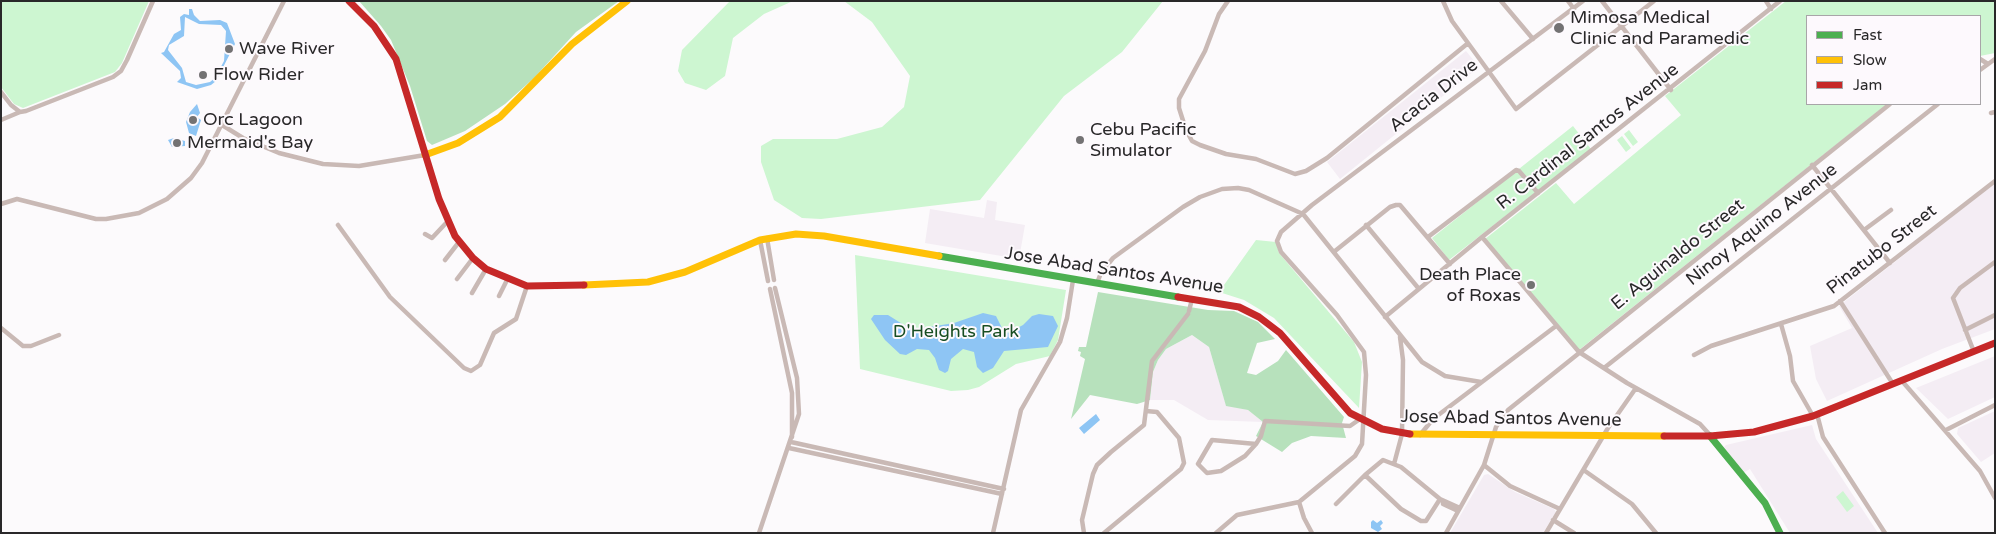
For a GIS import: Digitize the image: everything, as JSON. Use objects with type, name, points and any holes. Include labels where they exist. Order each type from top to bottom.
[{"type":"main road","name":"Jose Abad Santos Avenue","points":[[348,1],[374,26],[396,59],[447,222],[459,242],[486,269],[507,280],[527,286],[574,287],[661,280],[763,239],[796,234],[824,236],[1239,307],[1270,324],[1339,402],[1362,420],[1382,429],[1402,434],[1420,435],[1604,437],[1710,436],[1754,432],[1815,415],[1995,344]]},
{"type":"main road","points":[[426,155],[458,143],[500,116],[526,93],[572,44],[627,1]]},
{"type":"main road","points":[[1710,436],[1765,503],[1780,533]]},
{"type":"street","points":[[1,120],[118,74],[127,60],[152,1]]},
{"type":"street","points":[[1,204],[11,200],[23,200],[96,219],[140,213],[167,198],[190,178],[202,163],[284,1]]},
{"type":"street","points":[[1228,1],[1220,14],[1205,51],[1179,99],[1179,108],[1186,130],[1192,141],[1200,145],[1226,154],[1256,160],[1295,174],[1306,171],[1327,158],[1468,44]]},
{"type":"street","points":[[1443,1],[1452,22],[1516,109],[1654,1]]},
{"type":"street","points":[[1501,1],[1533,39]]},
{"type":"street","points":[[1568,1],[1574,8]]},
{"type":"street","name":"Acacia Drive","points":[[1300,502],[1360,450],[1366,362],[1362,349],[1344,325],[1279,248],[1278,242],[1281,232],[1488,71],[1583,1]]},
{"type":"street","points":[[1602,1],[1671,90]]},
{"type":"street","points":[[1766,1],[1771,9]]},
{"type":"street","name":"R. Cardinal Santos Avenue","points":[[1385,317],[1482,237],[1671,90],[1780,1]]},
{"type":"street","points":[[1981,69],[1995,59]]},
{"type":"street","points":[[1981,60],[1988,64]]},
{"type":"street","points":[[1,92],[11,105],[20,112]]},
{"type":"street","name":"E. Aguinaldo Street","points":[[1446,533],[1484,465],[1499,421],[1508,410],[1889,105]]},
{"type":"street","name":"Ninoy Aquino Avenue","points":[[1604,368],[1937,105]]},
{"type":"street","points":[[222,125],[243,138],[279,152],[323,164],[359,166],[426,155]]},
{"type":"street","points":[[1812,165],[1890,263]]},
{"type":"street","points":[[1428,237],[1516,170],[1538,193]]},
{"type":"street","name":"Pinatubo Street","points":[[1694,355],[1711,346],[1820,312],[1840,301],[1995,181]]},
{"type":"street","points":[[1097,283],[1101,273],[1113,258],[1183,207],[1217,190],[1229,188],[1248,190],[1303,214],[1335,251],[1422,362],[1436,372],[1454,379],[1481,382]]},
{"type":"street","points":[[1335,251],[1390,207],[1400,205],[1450,264]]},
{"type":"street","points":[[1864,230],[1890,210]]},
{"type":"street","points":[[426,234],[432,238],[447,222]]},
{"type":"street","points":[[338,225],[390,297],[464,368],[471,371],[480,365],[494,334],[516,319],[527,286]]},
{"type":"street","points":[[1366,225],[1419,289]]},
{"type":"street","points":[[1482,237],[1579,352],[1636,388],[1700,424],[1710,436]]},
{"type":"street","points":[[763,239],[771,281]]},
{"type":"street","points":[[445,260],[459,242]]},
{"type":"street","points":[[457,279],[473,258]]},
{"type":"street","points":[[1974,352],[1955,304],[1954,296],[1960,288],[1995,262]]},
{"type":"street","points":[[472,293],[486,269]]},
{"type":"street","points":[[499,296],[507,280]]},
{"type":"street","points":[[993,533],[1021,410],[1060,342],[1067,318],[1073,280]]},
{"type":"street","points":[[760,533],[765,512],[799,414],[800,400],[795,367],[772,288]]},
{"type":"street","points":[[1084,533],[1082,520],[1093,474],[1098,465],[1111,452],[1144,425],[1152,361],[1188,312],[1192,299]]},
{"type":"street","points":[[1840,301],[1893,384]]},
{"type":"street","points":[[1965,330],[1995,315]]},
{"type":"street","points":[[1781,324],[1795,386],[1815,415],[1823,437],[1885,533]]},
{"type":"street","points":[[1420,435],[1432,419],[1556,326]]},
{"type":"street","points":[[1,328],[23,346],[30,346],[58,336]]},
{"type":"street","points":[[1394,464],[1402,434],[1403,360],[1400,336]]},
{"type":"street","points":[[1902,381],[1980,470],[1995,498]]},
{"type":"street","points":[[1546,533],[1636,388]]},
{"type":"street","points":[[1946,430],[1995,405]]},
{"type":"street","points":[[1104,533],[1181,468],[1184,463],[1179,438],[1157,412],[1146,411]]},
{"type":"street","points":[[1256,444],[1212,440],[1198,464],[1207,473],[1220,471],[1244,456],[1256,444],[1263,431],[1265,421],[1350,426],[1362,420]]},
{"type":"street","points":[[791,440],[1003,492]]},
{"type":"street","points":[[788,448],[1003,492]]},
{"type":"street","points":[[1336,504],[1381,461],[1394,464],[1408,471],[1441,500],[1443,504],[1459,509]]},
{"type":"street","points":[[1484,465],[1510,486],[1560,509]]},
{"type":"street","points":[[1584,471],[1632,504],[1656,533]]},
{"type":"street","points":[[1365,475],[1401,508],[1421,521],[1426,521],[1441,500]]},
{"type":"street","points":[[1220,532],[1237,514],[1300,502],[1304,518],[1312,533]]},
{"type":"street","points":[[1553,520],[1574,533]]},
{"type":"shaded area","points":[[1466,51],[1479,67],[1340,179],[1327,162]]},
{"type":"shaded area","points":[[1995,183],[1995,329],[1942,349],[1827,401],[1816,379],[1810,346],[1852,328],[1839,306]]},
{"type":"shaded area","points":[[987,200],[997,202],[995,220],[1025,225],[1019,259],[925,243],[930,209],[984,218]]},
{"type":"shaded area","points":[[1192,335],[1209,347],[1226,405],[1248,410],[1263,422],[1208,420],[1174,400],[1150,400],[1153,372],[1158,360],[1166,349]]},
{"type":"shaded area","points":[[1995,356],[1995,397],[1948,419],[1916,388]]},
{"type":"shaded area","points":[[1995,411],[1995,453],[1981,462],[1957,434],[1958,428]]},
{"type":"shaded area","points":[[1812,425],[1816,439],[1878,533],[1790,533],[1750,469],[1743,473],[1724,447]]},
{"type":"shaded area","points":[[1488,474],[1515,492],[1554,509],[1556,512],[1543,533],[1450,533],[1484,475]]},
{"type":"green space","points":[[1,1],[149,1],[122,63],[115,72],[23,108],[14,104],[1,87]]},
{"type":"green space","points":[[359,1],[619,1],[576,32],[534,78],[505,104],[465,131],[432,145],[427,141],[410,86],[391,40]]},
{"type":"green space","points":[[730,1],[793,1],[764,14],[733,38],[725,76],[706,90],[685,83],[678,71],[682,50]]},
{"type":"green space","points":[[844,1],[1163,1],[1122,52],[1064,96],[980,200],[821,219],[802,218],[774,200],[761,162],[761,146],[773,139],[837,139],[882,127],[904,107],[910,76],[872,22]]},
{"type":"green space","points":[[1786,1],[1994,1],[1995,53],[1981,56],[1981,15],[1806,15],[1806,105],[1886,105],[1579,350],[1485,239],[1556,183],[1574,204],[1681,115],[1665,96]]},
{"type":"green space","points":[[1573,126],[1591,149],[1449,260],[1432,238]]},
{"type":"green space","points":[[1629,130],[1638,142],[1633,146],[1624,134]]},
{"type":"green space","points":[[1622,136],[1631,148],[1626,152],[1617,140]]},
{"type":"green space","points":[[1256,240],[1276,242],[1279,253],[1354,342],[1362,362],[1359,408],[1274,318],[1244,300],[1219,292]]},
{"type":"green space","name":"D'Heights Park","points":[[855,255],[1066,290],[1058,340],[1050,356],[1016,364],[979,387],[968,390],[951,391],[860,369]]},
{"type":"green space","points":[[1098,292],[1208,310],[1234,311],[1258,322],[1275,339],[1257,343],[1247,373],[1256,375],[1278,361],[1286,350],[1344,417],[1342,423],[1346,438],[1311,436],[1292,443],[1282,452],[1256,436],[1263,422],[1248,410],[1226,406],[1209,347],[1192,335],[1166,349],[1158,360],[1153,372],[1150,400],[1137,404],[1090,395],[1071,419],[1085,359],[1080,356],[1081,352],[1078,351],[1079,347],[1086,347]]},
{"type":"green space","points":[[1843,491],[1854,506],[1847,512],[1836,497]]},
{"type":"water","name":"Wave River","points":[[189,9],[192,9],[194,15],[200,21],[220,20],[227,23],[235,44],[216,81],[211,85],[197,89],[177,82],[181,78],[180,71],[161,53],[164,52],[174,34],[181,30],[180,17],[184,14],[189,15]],"holes":[[[185,17],[199,24],[221,25],[226,31],[224,61],[215,78],[210,82],[196,85],[186,82],[182,68],[168,50],[169,45],[184,36]]]},
{"type":"water","name":"Orc Lagoon","points":[[197,104],[200,113],[197,117],[201,120],[196,136],[189,133],[186,122],[190,112]]},
{"type":"water","name":"Mermaid's Bay","points":[[174,138],[185,141],[185,146],[172,147],[168,140]]},
{"type":"water","points":[[983,313],[996,316],[1002,328],[1008,333],[1023,325],[1032,316],[1039,314],[1053,316],[1058,326],[1048,347],[1004,351],[993,368],[983,373],[977,367],[974,352],[963,349],[951,359],[948,371],[945,373],[939,370],[935,358],[929,350],[917,349],[906,355],[900,354],[885,340],[871,319],[874,315],[888,315],[904,325],[917,329],[954,323]]},
{"type":"water","points":[[1096,414],[1100,420],[1084,434],[1079,428]]},
{"type":"water","points":[[1373,520],[1377,523],[1381,520],[1383,523],[1380,526],[1382,529],[1378,532],[1371,528]]},
{"type":"traffic: fast","points":[[939,256],[1178,297]]},
{"type":"traffic: fast","points":[[1710,436],[1765,503],[1780,533]]},
{"type":"traffic: slow","points":[[425,155],[458,143],[500,117],[572,44],[627,1]]},
{"type":"traffic: slow","points":[[584,285],[648,282],[685,272],[760,240],[796,234],[824,236],[939,256]]},
{"type":"traffic: slow","points":[[1410,434],[1664,436]]},
{"type":"traffic: jam","points":[[349,1],[374,26],[396,59],[439,199],[455,236],[473,258],[486,269],[527,286],[584,285]]},
{"type":"traffic: jam","points":[[1178,297],[1239,307],[1259,317],[1280,333],[1350,413],[1382,429],[1410,434]]},
{"type":"traffic: jam","points":[[1664,436],[1710,436],[1754,432],[1813,416],[1995,343]]},
{"type":"place","name":"Mimosa Medical Clinic and Paramedic","points":[[1559,28]]},
{"type":"place","name":"Wave River","points":[[229,49]]},
{"type":"place","name":"Flow Rider","points":[[203,75]]},
{"type":"place","name":"Orc Lagoon","points":[[193,120]]},
{"type":"place","name":"Cebu Pacific Simulator","points":[[1080,140]]},
{"type":"place","name":"Mermaid's Bay","points":[[177,143]]},
{"type":"place","name":"Death Place of Roxas","points":[[1531,285]]}]
